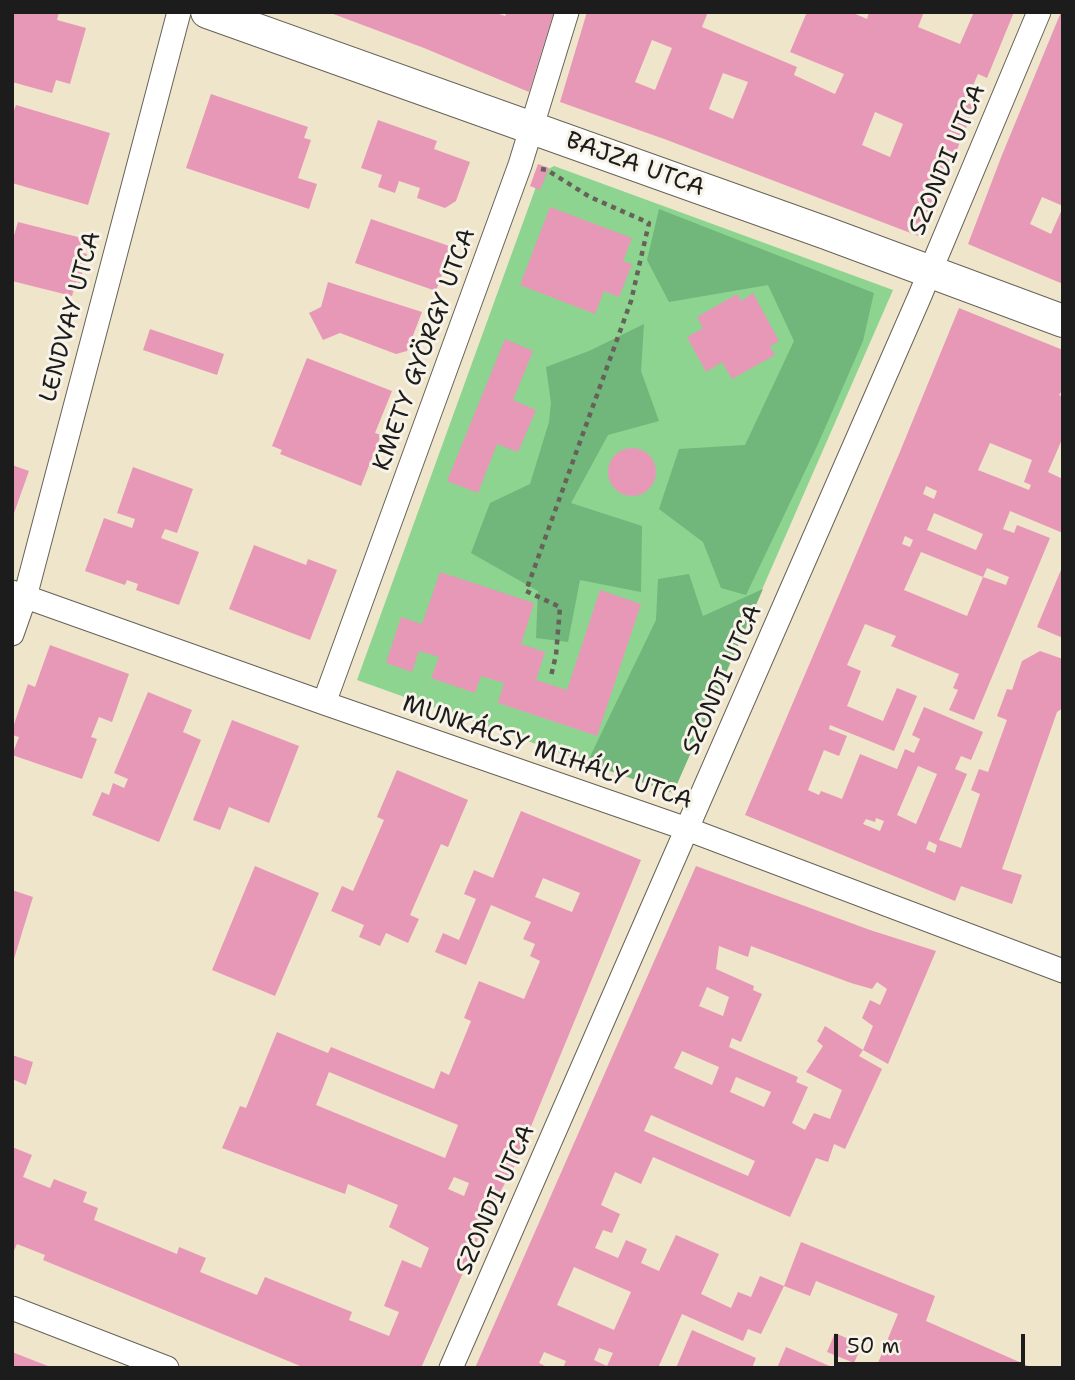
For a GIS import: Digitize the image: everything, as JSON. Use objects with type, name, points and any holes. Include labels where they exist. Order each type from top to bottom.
[{"type":"street","name":"LENDVAY UTCA","points":[[12,634],[18,594],[178,12]]},
{"type":"street","name":"BAJZA UTCA","points":[[207,12],[1063,321]]},
{"type":"street","name":"KMETY GYÖRGY UTCA","points":[[324,703],[520,165],[567,12]]},
{"type":"street","name":"SZONDI UTCA","points":[[451,1368],[930,272],[1039,12]]},
{"type":"street","name":"MUNKÁCSY MIHÁLY UTCA","points":[[18,594],[687,829],[1063,971]]},
{"type":"street","points":[[12,1308],[167,1368]]},
{"type":"path","points":[[520,165],[547,170],[590,197],[649,223],[631,300],[526,591],[559,607],[556,655],[551,676]]},
{"type":"green space","points":[[554,166],[893,290],[673,793],[357,680],[541,173]]},
{"type":"green space","points":[[659,209],[874,293],[863,341],[818,444],[746,595],[721,588],[703,542],[659,509],[679,449],[745,445],[794,341],[768,285],[669,302],[647,260]]},
{"type":"green space","points":[[644,324],[641,371],[659,421],[608,435],[571,503],[642,526],[641,592],[580,580],[568,642],[536,638],[538,591],[471,553],[490,503],[530,484],[549,422],[551,403],[546,367],[589,351]]},
{"type":"green space","points":[[689,574],[703,616],[763,589],[673,793],[587,763],[656,620],[658,579]]},
{"type":"building","points":[[12,12],[59,12],[57,20],[86,28],[70,84],[56,80],[52,93],[12,82]]},
{"type":"building","points":[[328,12],[494,12],[505,16],[507,12],[554,12],[529,92]]},
{"type":"building","points":[[587,12],[708,12],[702,27],[797,67],[794,75],[835,94],[844,74],[790,52],[807,12],[851,12],[867,19],[869,12],[924,12],[918,27],[960,44],[974,12],[1014,12],[987,78],[978,74],[966,102],[975,106],[921,237],[560,102]],"holes":[[[652,40],[672,48],[655,90],[635,82]],[[723,73],[748,82],[733,119],[709,109]],[[875,112],[903,124],[890,157],[862,145]]]},
{"type":"building","points":[[1061,12],[1063,206],[1042,197],[1030,224],[1051,234],[1063,207],[1063,284],[968,244]]},
{"type":"building","points":[[211,94],[308,127],[304,138],[311,140],[298,178],[317,184],[309,209],[186,168]]},
{"type":"building","points":[[16,105],[110,133],[88,205],[12,183],[12,116]]},
{"type":"building","points":[[378,120],[437,141],[434,149],[470,162],[456,201],[445,208],[417,198],[420,188],[399,181],[395,193],[378,187],[382,175],[361,168]]},
{"type":"building","points":[[538,164],[549,168],[540,190],[530,186]]},
{"type":"building","points":[[550,207],[632,238],[623,261],[632,264],[619,297],[604,291],[595,314],[520,285]]},
{"type":"building","points":[[371,219],[452,247],[436,291],[355,263]]},
{"type":"building","points":[[18,222],[86,239],[83,253],[87,254],[80,283],[76,282],[72,296],[12,281],[12,242]]},
{"type":"building","points":[[328,282],[422,312],[407,351],[396,354],[340,333],[323,340],[309,313],[321,307]]},
{"type":"building","points":[[753,293],[779,341],[770,346],[775,355],[732,379],[722,362],[706,372],[687,337],[703,328],[697,317],[737,294],[741,301]]},
{"type":"building","points":[[959,308],[1063,350],[1063,389],[1059,395],[1063,397],[1063,437],[1048,472],[1063,479],[1063,533],[1010,511],[1003,529],[1014,533],[1017,525],[1050,538],[974,720],[949,710],[958,690],[953,688],[959,674],[891,646],[896,636],[865,624],[847,665],[861,671],[847,706],[883,721],[897,688],[917,696],[894,751],[830,725],[829,729],[847,736],[839,756],[824,750],[808,790],[819,795],[821,791],[842,799],[860,754],[897,769],[905,749],[914,753],[920,739],[912,735],[924,707],[983,732],[971,760],[961,756],[955,769],[967,774],[939,840],[961,848],[980,794],[971,790],[979,769],[988,772],[1007,720],[997,716],[1007,689],[1012,690],[1022,661],[1040,651],[1063,659],[1063,708],[1057,712],[1002,869],[1022,875],[1012,904],[961,886],[955,901],[745,815]],"holes":[[[990,443],[1032,460],[1024,482],[1031,485],[1029,490],[978,470]],[[926,486],[937,491],[934,499],[923,494]],[[934,513],[983,534],[976,550],[927,530]],[[905,536],[913,540],[910,547],[902,544]],[[921,552],[983,577],[967,616],[904,590]],[[987,568],[1009,577],[1006,585],[983,577]],[[918,766],[937,774],[916,824],[897,815]],[[866,819],[884,821],[880,831],[863,824]],[[929,841],[937,845],[935,853],[926,849]]]},
{"type":"building","points":[[150,329],[224,354],[217,375],[143,350]]},
{"type":"building","points":[[505,339],[533,351],[513,400],[536,410],[518,452],[497,444],[478,493],[447,481]]},
{"type":"building","points":[[307,358],[392,391],[375,433],[381,435],[361,486],[280,454],[282,450],[272,446]]},
{"type":"building","points":[[632,448],[649,455],[656,472],[649,489],[632,496],[615,489],[608,472],[615,455]]},
{"type":"building","points":[[12,465],[29,471],[13,516],[12,516]]},
{"type":"building","points":[[133,467],[193,489],[177,533],[165,529],[161,538],[199,552],[179,605],[136,590],[138,584],[127,580],[125,585],[85,571],[104,518],[132,528],[135,519],[117,513]]},
{"type":"building","points":[[254,545],[306,565],[308,559],[337,570],[310,640],[229,609]]},
{"type":"building","points":[[1063,565],[1063,638],[1037,627]]},
{"type":"building","points":[[440,572],[534,603],[521,644],[545,652],[536,680],[567,690],[600,590],[641,604],[597,736],[498,703],[504,683],[481,676],[475,693],[431,678],[439,657],[419,651],[412,672],[386,663],[401,617],[422,624]]},
{"type":"building","points":[[50,645],[129,674],[112,722],[99,717],[91,737],[97,739],[82,779],[12,755],[19,737],[12,735],[12,730],[28,684],[35,687]]},
{"type":"building","points":[[148,692],[192,710],[183,732],[201,740],[159,842],[92,815],[102,792],[109,795],[113,783],[124,788],[128,779],[114,773]]},
{"type":"building","points":[[232,720],[299,746],[269,823],[229,807],[220,830],[193,820]]},
{"type":"building","points":[[397,770],[468,800],[448,847],[441,844],[410,915],[419,919],[408,943],[386,933],[380,946],[359,937],[364,925],[331,911],[342,886],[353,891],[384,820],[377,817]]},
{"type":"building","points":[[521,811],[641,860],[515,1165],[492,1207],[421,1368],[305,1368],[43,1260],[45,1255],[17,1244],[12,1255],[12,1147],[32,1155],[23,1177],[50,1188],[54,1179],[87,1192],[83,1202],[98,1208],[94,1220],[177,1254],[179,1247],[206,1258],[200,1272],[257,1295],[265,1277],[352,1312],[349,1320],[389,1336],[399,1312],[384,1306],[402,1260],[421,1268],[429,1248],[389,1227],[398,1205],[348,1184],[345,1194],[222,1148],[240,1106],[246,1108],[277,1032],[328,1053],[331,1047],[434,1089],[441,1071],[449,1075],[471,1021],[464,1018],[479,981],[524,999],[540,961],[530,956],[535,944],[523,939],[531,922],[491,905],[466,965],[435,952],[443,933],[459,940],[476,899],[464,894],[474,870],[493,878]],"holes":[[[543,878],[580,893],[572,912],[535,897]],[[329,1072],[458,1125],[445,1158],[316,1105]],[[454,1177],[469,1183],[464,1196],[448,1189]]]},
{"type":"building","points":[[255,866],[319,893],[275,996],[212,970]]},
{"type":"building","points":[[696,866],[870,930],[936,951],[888,1064],[863,1050],[859,1056],[882,1069],[845,1149],[834,1144],[828,1162],[816,1158],[790,1217],[653,1157],[641,1184],[615,1172],[601,1205],[620,1214],[612,1233],[603,1230],[595,1248],[618,1258],[626,1240],[647,1249],[641,1263],[659,1271],[676,1235],[719,1254],[701,1294],[731,1308],[738,1292],[751,1297],[760,1276],[784,1286],[761,1334],[748,1329],[743,1341],[682,1314],[658,1368],[563,1368],[566,1361],[544,1352],[539,1363],[549,1368],[475,1368]],"holes":[[[719,946],[748,957],[751,946],[851,983],[872,989],[877,982],[887,989],[880,1005],[870,1000],[862,1018],[873,1026],[863,1050],[825,1026],[817,1041],[823,1046],[806,1072],[842,1090],[830,1119],[814,1113],[805,1130],[792,1123],[808,1087],[796,1082],[798,1077],[729,1047],[732,1038],[741,1042],[762,994],[753,990],[754,986],[716,969]],[[707,987],[729,997],[723,1016],[699,1006]],[[682,1051],[719,1067],[712,1085],[674,1068]],[[736,1077],[771,1092],[764,1107],[730,1092]],[[651,1115],[755,1161],[748,1176],[644,1131]],[[574,1267],[631,1292],[614,1330],[557,1305]],[[599,1348],[613,1353],[607,1366],[594,1360]]]},
{"type":"building","points":[[12,890],[33,897],[13,962],[12,962]]},
{"type":"building","points":[[12,1055],[33,1062],[26,1085],[12,1079]]},
{"type":"building","points":[[801,1242],[935,1296],[926,1321],[1033,1368],[912,1368],[907,1365],[906,1368],[876,1368],[898,1314],[816,1281],[810,1296],[784,1286]]},
{"type":"building","points":[[692,1330],[756,1358],[752,1368],[676,1368]]},
{"type":"building","points":[[835,1333],[862,1345],[854,1363],[827,1352]]},
{"type":"building","points":[[786,1347],[834,1368],[777,1368]]},
{"type":"building","points":[[12,1352],[53,1368],[12,1368]]}]
